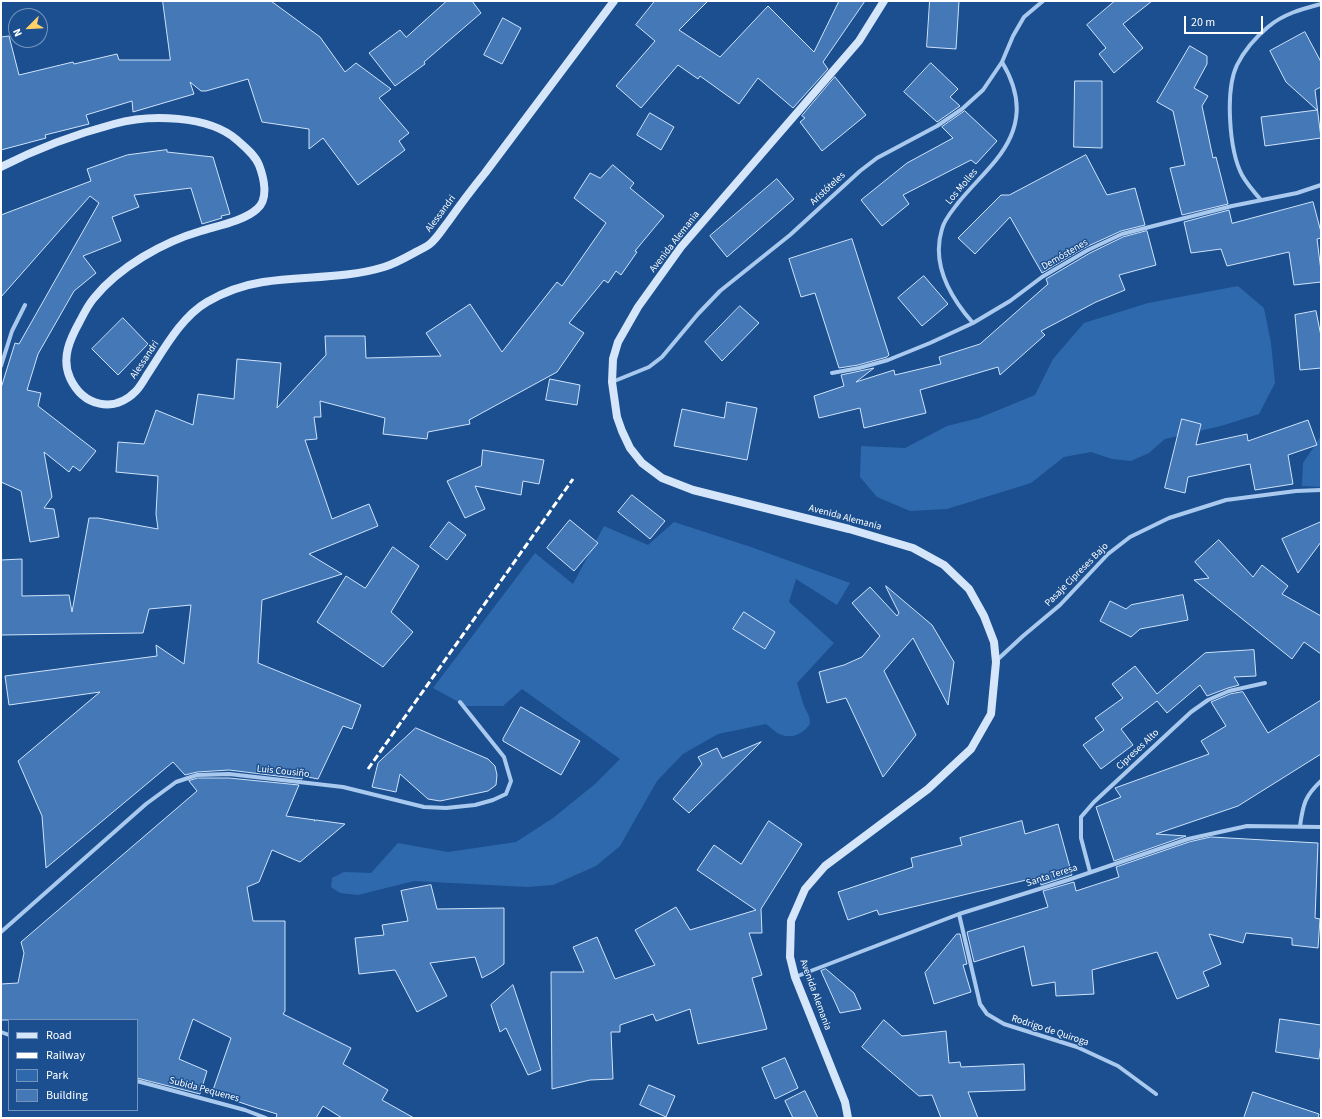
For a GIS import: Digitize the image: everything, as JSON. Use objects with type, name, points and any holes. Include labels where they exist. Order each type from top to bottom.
[{"type":"street","name":"Alessandri","points":[[1,168],[20,158],[73,137],[117,123],[147,119],[178,119],[203,123],[229,133],[257,160],[262,175],[264,190],[263,202],[257,209],[247,215],[181,237],[160,247],[122,271],[105,286],[91,302],[69,342],[66,365],[69,376],[75,387],[89,402],[111,404],[122,401],[136,391],[189,316],[203,304],[229,291],[262,282],[342,275],[387,267],[432,242],[614,1]]},
{"type":"street","name":"Avenida Alemania","points":[[848,1118],[845,1102],[795,977],[790,957],[791,921],[805,888],[825,866],[928,789],[971,749],[991,714],[996,662],[994,642],[984,616],[969,589],[944,565],[913,548],[849,528],[693,490],[662,478],[642,463],[630,448],[617,418],[612,382],[613,359],[618,342],[638,307],[681,247],[858,41],[884,1]]},
{"type":"street","name":"Aristóteles","points":[[612,382],[649,367],[662,357],[698,314],[720,291],[790,235],[860,171],[877,158],[937,126],[962,109],[983,90],[1002,62],[1013,36],[1024,17],[1043,1]]},
{"type":"street","points":[[1261,200],[1251,189],[1242,175],[1234,148],[1229,118],[1231,90],[1237,65],[1254,40],[1269,26],[1284,16],[1321,4]]},
{"type":"street","name":"Los Molles","points":[[973,323],[960,307],[946,285],[939,261],[939,241],[942,228],[950,213],[969,189],[997,159],[1011,136],[1017,118],[1016,91],[1011,76],[1002,62]]},
{"type":"street","name":"Demóstenes","points":[[832,373],[859,368],[888,360],[973,323],[1010,301],[1048,273],[1088,250],[1122,234],[1261,200],[1278,198],[1321,185]]},
{"type":"street","points":[[1,366],[12,331],[25,305]]},
{"type":"street","name":"Pasaje Cipreses Bajo","points":[[996,662],[1023,636],[1060,605],[1108,554],[1130,537],[1169,518],[1226,500],[1296,491],[1321,490]]},
{"type":"street","name":"Cipreses Alto","points":[[1090,872],[1081,838],[1081,817],[1094,802],[1191,712],[1208,700],[1229,691],[1265,683]]},
{"type":"street","name":"Luis Cousiño","points":[[1,932],[146,804],[176,782],[197,775],[229,774],[342,787],[424,807],[446,808],[475,805],[506,794],[511,781],[504,757],[460,702]]},
{"type":"street","points":[[1300,826],[1303,806],[1310,791],[1321,781]]},
{"type":"street","name":"Santa Teresa","points":[[795,977],[959,914],[1188,839],[1247,826],[1321,827]]},
{"type":"street","name":"Rodrigo de Quiroga","points":[[959,914],[980,1004],[987,1014],[1004,1024],[1077,1047],[1118,1066],[1156,1094]]},
{"type":"street","name":"Subida Pequenes","points":[[138,1081],[245,1110],[266,1118]]},
{"type":"green space","points":[[1238,286],[1264,308],[1271,343],[1275,383],[1259,414],[1221,426],[1165,439],[1149,453],[1131,461],[1112,459],[1091,452],[1064,457],[1031,483],[947,509],[910,511],[877,497],[860,477],[861,446],[905,448],[947,426],[979,418],[1035,395],[1053,359],[1084,323],[1148,303]]},
{"type":"green space","points":[[1321,436],[1321,487],[1302,486],[1303,463]]},
{"type":"green space","points":[[674,522],[751,547],[850,583],[837,605],[796,579],[789,602],[834,643],[797,683],[804,706],[809,716],[810,724],[794,736],[780,734],[766,724],[718,734],[683,754],[657,781],[620,846],[596,866],[553,885],[527,887],[414,881],[358,895],[340,893],[331,887],[332,878],[344,872],[371,873],[398,843],[448,852],[516,842],[553,818],[595,784],[620,759],[522,689],[503,706],[466,706],[433,688],[535,553],[573,584],[604,526],[648,545]]},
{"type":"building","points":[[163,1],[271,1],[320,37],[345,72],[356,63],[391,89],[379,98],[409,133],[399,141],[405,150],[358,185],[323,138],[309,149],[309,129],[262,122],[248,79],[206,91],[201,91],[190,82],[194,94],[133,112],[132,101],[86,115],[89,124],[45,135],[46,138],[1,150],[1,37],[8,36],[8,48],[12,48],[19,75],[73,62],[74,64],[117,54],[119,60],[170,60]]},
{"type":"building","points":[[447,1],[472,1],[481,13],[424,62],[425,64],[395,86],[369,53],[400,30],[406,37]]},
{"type":"building","points":[[655,1],[708,1],[679,30],[720,57],[768,6],[814,52],[839,1],[865,1],[823,62],[828,69],[793,108],[758,78],[739,104],[700,76],[698,79],[678,65],[641,108],[616,86],[655,41],[636,25]]},
{"type":"building","points":[[930,1],[959,1],[956,49],[927,47]]},
{"type":"building","points":[[1115,1],[1152,1],[1123,24],[1143,48],[1114,73],[1099,54],[1106,48],[1087,25]]},
{"type":"building","points":[[503,18],[521,28],[502,64],[484,55]]},
{"type":"building","points":[[1305,32],[1321,62],[1321,87],[1315,90],[1321,138],[1265,146],[1261,117],[1317,110],[1286,82],[1270,51]]},
{"type":"building","points":[[1190,46],[1207,56],[1207,64],[1194,88],[1208,96],[1202,106],[1213,158],[1216,157],[1228,204],[1182,215],[1170,168],[1185,165],[1173,111],[1157,102]]},
{"type":"building","points":[[931,63],[958,89],[950,97],[960,106],[937,122],[904,92]]},
{"type":"building","points":[[835,77],[866,115],[822,151],[800,122],[805,118],[802,116]]},
{"type":"building","points":[[1075,81],[1102,81],[1102,148],[1074,147]]},
{"type":"building","points":[[965,111],[997,141],[976,164],[971,160],[903,195],[909,204],[882,226],[861,200],[907,163],[953,138],[942,127]]},
{"type":"building","points":[[650,113],[674,127],[661,150],[637,135]]},
{"type":"building","points":[[167,150],[167,152],[213,157],[230,214],[202,224],[191,188],[134,195],[139,207],[112,217],[121,241],[83,256],[96,273],[74,291],[38,354],[27,390],[41,393],[38,406],[96,451],[80,471],[73,466],[69,472],[44,452],[52,497],[44,508],[54,509],[59,537],[30,542],[21,491],[1,482],[1,388],[15,343],[19,344],[99,203],[90,196],[1,297],[1,215],[91,181],[87,169],[127,155]]},
{"type":"building","points":[[1086,155],[1107,195],[1135,188],[1145,225],[1121,231],[1086,247],[1042,273],[1010,217],[975,254],[958,238],[1001,195],[1009,195]]},
{"type":"building","points":[[613,165],[634,183],[630,188],[664,216],[635,251],[637,252],[621,275],[616,271],[608,283],[604,280],[569,323],[584,333],[557,372],[469,420],[470,424],[428,432],[427,439],[383,434],[385,418],[320,401],[321,417],[314,417],[317,439],[305,440],[332,519],[369,504],[378,526],[309,554],[342,574],[262,600],[258,663],[361,705],[352,729],[343,726],[318,779],[303,776],[302,779],[229,770],[197,772],[185,775],[173,762],[46,868],[42,816],[18,761],[100,692],[9,705],[5,676],[157,656],[156,645],[184,664],[191,605],[149,609],[143,633],[1,635],[1,560],[22,559],[22,596],[69,595],[72,612],[89,518],[98,518],[158,529],[156,514],[158,476],[116,472],[118,442],[144,444],[156,410],[193,425],[198,394],[234,399],[237,359],[281,363],[277,408],[326,355],[325,336],[365,336],[366,358],[441,356],[426,333],[470,304],[502,352],[557,282],[562,286],[606,223],[574,198],[590,173],[600,178]]},
{"type":"building","points":[[777,179],[794,199],[727,257],[710,236]]},
{"type":"building","points":[[1313,202],[1321,232],[1321,238],[1317,239],[1321,282],[1294,285],[1289,252],[1227,266],[1221,249],[1191,253],[1184,222],[1229,210],[1232,223]]},
{"type":"building","points":[[1147,231],[1156,265],[1119,275],[1125,290],[1096,302],[1041,331],[1045,335],[1000,375],[998,367],[920,390],[926,413],[864,428],[860,408],[819,418],[814,396],[844,386],[841,375],[874,368],[856,382],[894,370],[895,375],[941,364],[939,357],[980,344],[1048,284],[1046,279],[1090,253],[1123,237]]},
{"type":"building","points":[[852,239],[889,355],[887,357],[858,365],[839,368],[815,293],[801,297],[789,259]]},
{"type":"building","points":[[924,276],[948,304],[922,326],[898,298]]},
{"type":"building","points":[[740,306],[759,323],[722,361],[705,342]]},
{"type":"building","points":[[1316,311],[1321,336],[1321,368],[1300,370],[1295,315]]},
{"type":"building","points":[[123,318],[148,344],[118,375],[92,349]]},
{"type":"building","points":[[550,379],[580,385],[577,405],[546,400]]},
{"type":"building","points":[[727,402],[757,408],[747,460],[674,446],[682,409],[724,418]]},
{"type":"building","points":[[1182,419],[1201,424],[1196,445],[1247,434],[1248,441],[1308,420],[1317,445],[1288,455],[1293,484],[1255,490],[1250,464],[1188,477],[1185,493],[1165,488]]},
{"type":"building","points":[[483,450],[544,460],[539,484],[523,481],[521,495],[475,486],[485,509],[465,518],[447,481],[481,466]]},
{"type":"building","points":[[632,495],[665,521],[650,539],[618,512]]},
{"type":"building","points":[[570,520],[598,543],[574,571],[547,548]]},
{"type":"building","points":[[449,522],[466,535],[447,560],[430,547]]},
{"type":"building","points":[[1321,522],[1321,542],[1298,573],[1282,539]]},
{"type":"building","points":[[1219,540],[1253,577],[1262,565],[1288,586],[1282,594],[1321,616],[1321,654],[1304,642],[1292,659],[1194,580],[1209,578],[1195,562]]},
{"type":"building","points":[[393,547],[419,566],[391,612],[413,632],[383,667],[317,622],[346,576],[365,588]]},
{"type":"building","points":[[886,586],[932,625],[954,662],[948,705],[913,638],[884,671],[916,735],[883,777],[846,698],[827,703],[819,672],[844,665],[862,657],[880,636],[852,603],[870,587],[897,616],[899,613]]},
{"type":"building","points":[[1183,595],[1188,620],[1140,629],[1131,637],[1100,621],[1110,601],[1126,609],[1131,605]]},
{"type":"building","points":[[744,612],[775,632],[765,649],[733,629]]},
{"type":"building","points":[[1254,650],[1256,676],[1234,677],[1239,685],[1207,696],[1200,685],[1167,713],[1157,701],[1121,729],[1133,745],[1101,769],[1083,745],[1104,730],[1095,718],[1123,698],[1112,684],[1135,666],[1157,694],[1205,653]]},
{"type":"building","points":[[1243,692],[1268,733],[1321,700],[1321,754],[1238,806],[1156,834],[1186,836],[1114,861],[1096,807],[1121,797],[1115,788],[1209,754],[1201,741],[1226,726],[1211,702],[1230,694]]},
{"type":"building","points":[[521,707],[580,741],[561,775],[503,741]]},
{"type":"building","points":[[416,728],[488,759],[495,766],[497,775],[496,785],[488,791],[440,801],[428,799],[400,774],[396,792],[372,787],[378,763]]},
{"type":"building","points":[[761,742],[689,813],[673,799],[702,764],[698,757],[717,748],[722,758]]},
{"type":"building","points":[[198,778],[229,778],[299,785],[286,816],[345,824],[300,862],[272,850],[259,882],[247,887],[253,921],[285,921],[285,1011],[283,1014],[351,1048],[343,1064],[388,1090],[382,1100],[414,1118],[342,1118],[323,1106],[316,1118],[276,1118],[277,1114],[212,1093],[231,1038],[193,1019],[179,1059],[207,1071],[200,1094],[138,1078],[138,1019],[1,1020],[1,984],[18,983],[24,953],[21,942],[197,791],[189,781]]},
{"type":"building","points":[[769,821],[802,844],[761,909],[762,933],[749,933],[762,975],[752,978],[767,1029],[698,1044],[690,1009],[656,1021],[653,1014],[620,1025],[620,1032],[611,1032],[613,1079],[590,1080],[552,1089],[551,972],[584,972],[573,947],[597,937],[615,979],[655,965],[635,930],[676,907],[690,930],[756,910],[697,870],[714,845],[741,864]]},
{"type":"building","points":[[1022,821],[1025,834],[1058,824],[1072,875],[1041,885],[1039,877],[879,915],[877,910],[848,920],[838,892],[913,867],[911,858],[962,845],[960,838]]},
{"type":"building","points":[[1211,837],[1318,843],[1315,918],[1320,919],[1318,948],[1292,945],[1292,938],[1246,933],[1243,943],[1209,934],[1221,964],[1203,972],[1209,986],[1177,999],[1157,952],[1092,970],[1094,994],[1056,996],[1055,982],[1032,986],[1024,946],[974,962],[967,932],[1048,907],[1043,891],[1074,882],[1076,891],[1119,877],[1116,867],[1189,842]]},
{"type":"building","points":[[431,885],[437,909],[504,908],[504,964],[482,978],[475,957],[430,963],[447,996],[417,1012],[395,970],[359,974],[355,938],[384,935],[382,925],[408,921],[401,891]]},
{"type":"building","points":[[957,934],[960,934],[967,964],[963,965],[971,992],[934,1004],[925,973]]},
{"type":"building","points":[[826,969],[854,993],[861,1009],[840,1013],[821,971]]},
{"type":"building","points":[[513,985],[541,1070],[528,1075],[506,1028],[500,1032],[491,1005]]},
{"type":"building","points":[[1280,1019],[1321,1025],[1319,1059],[1276,1052]]},
{"type":"building","points":[[884,1020],[902,1036],[946,1031],[949,1063],[960,1062],[961,1067],[1024,1064],[1025,1090],[968,1092],[978,1118],[941,1118],[932,1095],[919,1096],[862,1047]]},
{"type":"building","points":[[785,1058],[798,1088],[775,1099],[762,1068]]},
{"type":"building","points":[[649,1085],[675,1096],[666,1117],[640,1105]]},
{"type":"building","points":[[805,1091],[818,1118],[793,1118],[785,1101]]},
{"type":"building","points":[[1253,1092],[1319,1114],[1318,1118],[1244,1118]]},
{"type":"railway","points":[[368,769],[573,479]]}]
